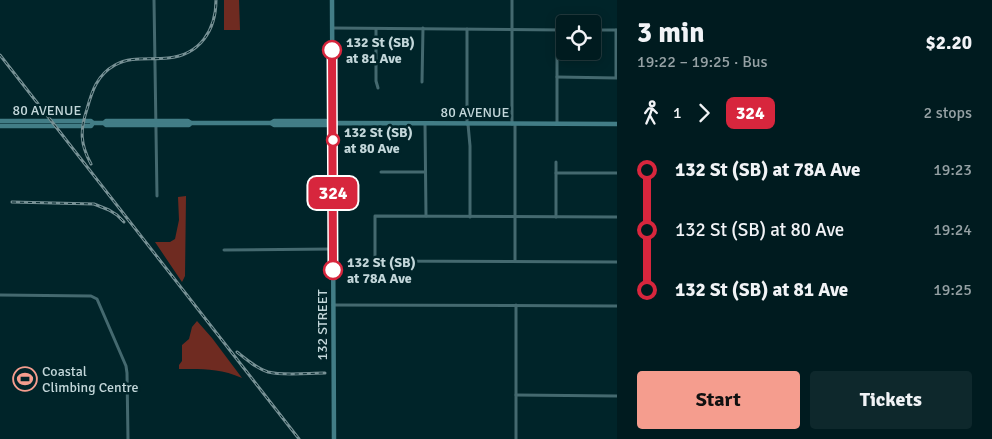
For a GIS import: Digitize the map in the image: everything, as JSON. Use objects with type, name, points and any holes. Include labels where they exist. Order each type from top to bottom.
[{"type":"main road","name":"132 STREET","points":[[332,0],[334,439]]},
{"type":"main road","name":"80 AVENUE","points":[[0,121],[91,121],[94,124]]},
{"type":"main road","points":[[18,126],[19,124],[26,124],[28,121]]},
{"type":"main road","name":"80 AVENUE","points":[[0,126],[92,126],[94,124],[104,124],[106,121],[155,123],[188,121],[191,123],[271,123],[274,121],[326,121],[332,123],[425,124],[617,124]]},
{"type":"street","points":[[154,0],[157,196]]},
{"type":"street","points":[[512,0],[515,261]]},
{"type":"street","points":[[332,28],[556,30]]},
{"type":"street","points":[[376,28],[376,81],[378,88]]},
{"type":"street","points":[[422,28],[422,82]]},
{"type":"street","points":[[467,29],[467,124],[470,146],[470,216]]},
{"type":"street","points":[[557,77],[617,77],[617,30],[601,30]]},
{"type":"street","points":[[557,60],[557,124]]},
{"type":"street","points":[[425,124],[426,216]]},
{"type":"street","points":[[556,162],[556,217]]},
{"type":"street","points":[[382,172],[425,172]]},
{"type":"street","points":[[556,173],[617,173]]},
{"type":"street","points":[[617,217],[375,216],[375,261],[617,262]]},
{"type":"street","points":[[224,250],[333,249]]},
{"type":"street","points":[[0,295],[91,296],[97,299],[127,372],[128,439]]},
{"type":"street","points":[[333,304],[617,306]]},
{"type":"street","points":[[516,305],[516,439]]},
{"type":"street","points":[[516,395],[617,396]]},
{"type":"shaded area","points":[[224,0],[239,0],[240,30],[224,30]]},
{"type":"shaded area","points":[[186,196],[185,276],[182,282],[155,242],[170,242],[175,239],[179,220],[178,197]]},
{"type":"shaded area","points":[[197,321],[242,378],[218,371],[179,369],[182,361],[182,345],[189,339],[192,327]]},
{"type":"railway","points":[[91,164],[83,143],[82,130],[96,84],[109,69],[121,62],[134,59],[168,58],[189,52],[204,39],[209,31],[213,21],[216,0]]},
{"type":"railway","points":[[0,55],[299,439]]},
{"type":"railway","points":[[12,202],[94,204],[109,210],[124,222]]},
{"type":"railway","points":[[237,352],[268,372],[288,374],[325,373]]},
{"type":"bus line","name":"324","points":[[332,50],[333,270]]},
{"type":"place","name":"132 St (SB) at 81 Ave","points":[[332,50]]},
{"type":"place","name":"132 St (SB) at 80 Ave","points":[[333,140]]},
{"type":"place","name":"132 St (SB) at 78A Ave","points":[[333,270]]},
{"type":"place","name":"Coastal Climbing Centre","points":[[25,379]]}]
